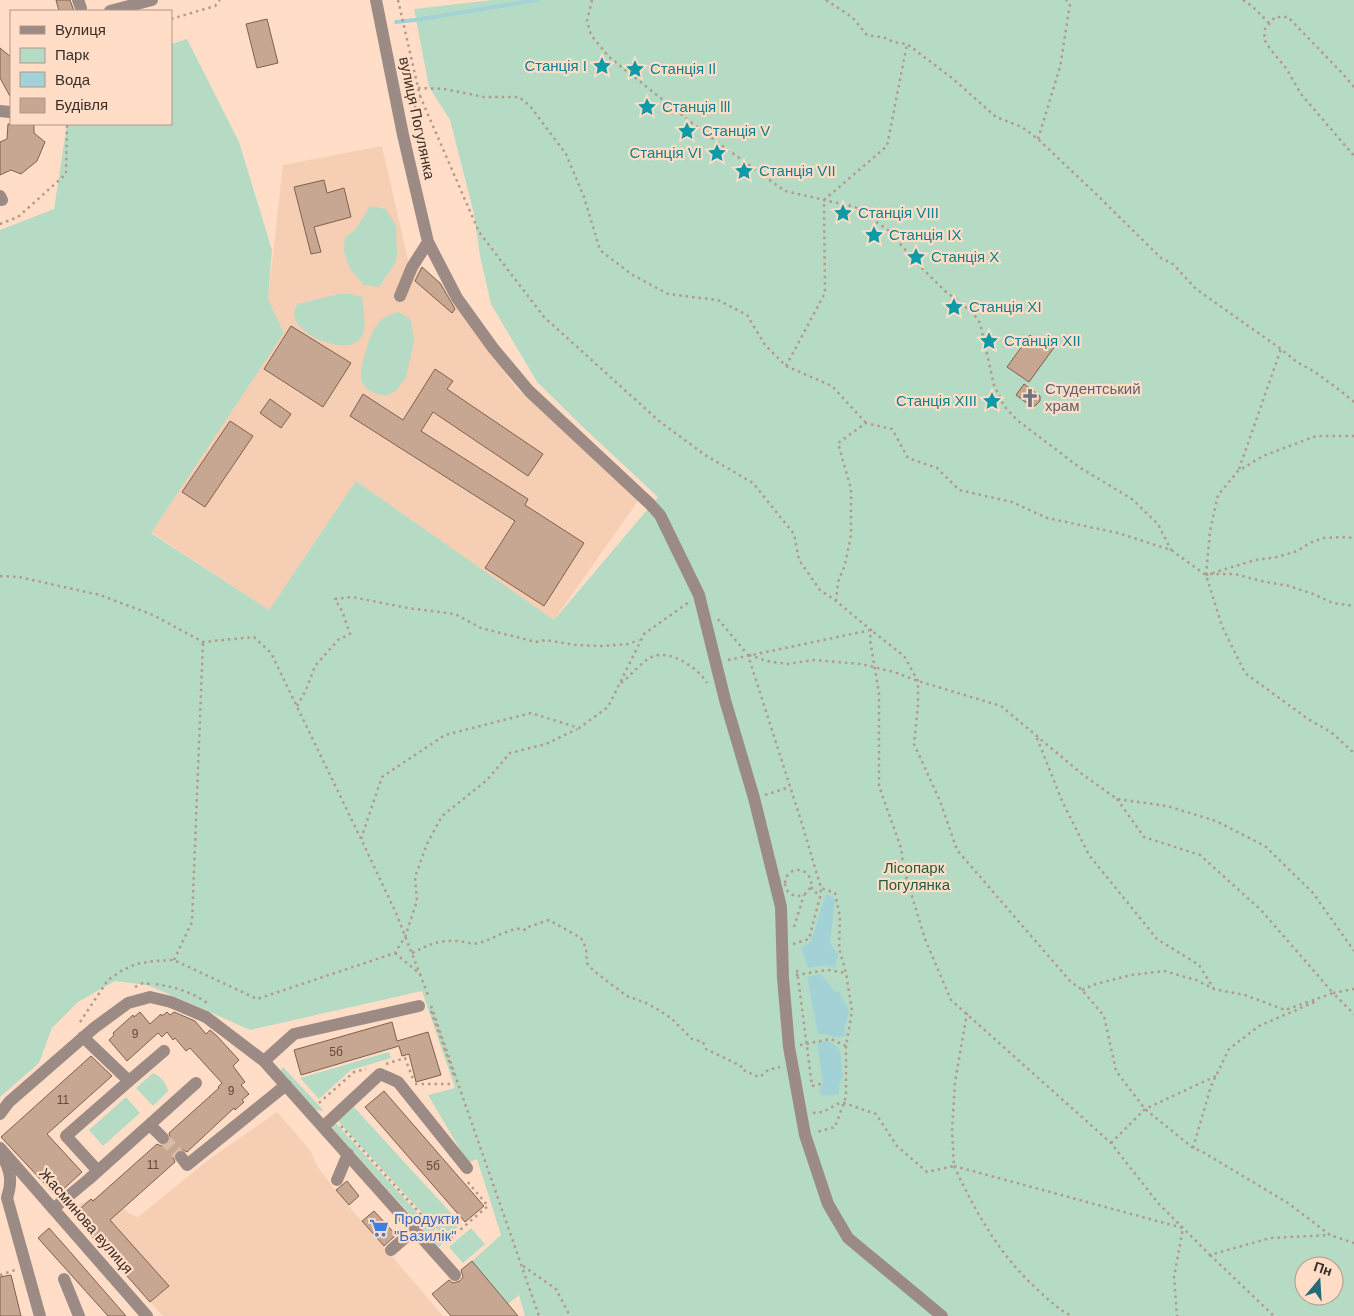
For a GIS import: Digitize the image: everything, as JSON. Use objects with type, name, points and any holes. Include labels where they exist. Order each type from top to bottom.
[{"type":"street","points":[[114,10],[152,0]]},
{"type":"street","name":"вулиця Погулянка","points":[[376,0],[403,135],[428,242],[457,298],[529,391],[650,504],[660,516],[699,595],[725,700],[754,798],[791,947],[783,978],[789,1047],[806,1135],[828,1204],[848,1238],[942,1316]]},
{"type":"street","points":[[400,296],[412,266],[428,242]]},
{"type":"street","points":[[0,1114],[8,1102],[83,1037],[128,1003],[150,996],[171,1002],[206,1017],[264,1060],[455,1275]]},
{"type":"street","points":[[264,1060],[294,1034],[419,1006]]},
{"type":"street","points":[[83,1037],[129,1081]]},
{"type":"street","points":[[98,1171],[66,1136],[164,1051]]},
{"type":"street","points":[[323,1127],[380,1074],[398,1082],[465,1172]]},
{"type":"street","points":[[53,1209],[196,1083]]},
{"type":"street","points":[[181,1157],[188,1165],[286,1084]]},
{"type":"street","points":[[150,1125],[163,1138]]},
{"type":"street","points":[[0,1149],[11,1175],[11,1187],[7,1198],[40,1316]]},
{"type":"street","name":"Жасминова вулиця","points":[[0,1149],[147,1316]]},
{"type":"street","points":[[337,1180],[348,1154]]},
{"type":"street","points":[[391,1250],[415,1229]]},
{"type":"street","points":[[64,1279],[79,1316]]},
{"type":"path","points":[[172,19],[215,6],[220,0]]},
{"type":"path","points":[[398,0],[420,96],[479,232],[544,317],[659,421],[705,455],[753,483],[794,534],[799,560],[820,590],[904,656],[918,681],[918,705],[914,744],[940,801],[957,850],[1070,981],[1082,990],[1104,1016],[1116,1071],[1145,1109],[1192,1148],[1288,1203],[1330,1235],[1354,1243]]},
{"type":"path","points":[[592,0],[587,21],[589,28],[592,35],[609,57],[706,134],[785,192],[855,207],[888,230],[945,291],[973,313],[980,323],[994,386],[1004,406],[1017,420],[1079,467],[1132,499],[1158,524],[1171,550]]},
{"type":"path","points":[[826,0],[852,17],[867,35],[907,44],[952,78],[996,117],[1022,126],[1038,139],[1161,258],[1173,264],[1196,289],[1297,362],[1315,372],[1354,402]]},
{"type":"path","points":[[1038,139],[1060,67],[1070,4],[1066,0]]},
{"type":"path","points":[[1244,0],[1270,23]]},
{"type":"path","points":[[1354,87],[1342,72],[1288,17],[1275,17],[1265,29],[1264,39],[1286,68],[1301,94],[1354,156]]},
{"type":"path","points":[[786,366],[824,293],[824,200],[887,146],[907,44]]},
{"type":"path","points":[[418,88],[444,89],[484,97],[520,97],[530,106],[566,154],[584,197],[600,250],[631,274],[668,294],[718,300],[747,315],[765,345],[786,366],[832,386],[866,423],[892,429],[908,458],[937,468],[959,490],[1012,502],[1047,518],[1118,533],[1171,550],[1206,575],[1235,574],[1261,582],[1289,586],[1333,603],[1354,606]]},
{"type":"path","points":[[403,135],[420,96]]},
{"type":"path","points":[[0,224],[18,217],[66,174],[67,125]]},
{"type":"path","points":[[1281,349],[1238,471],[1218,496],[1210,531],[1206,575],[1222,626],[1245,673],[1331,732],[1354,753]]},
{"type":"path","points":[[836,601],[838,582],[846,565],[851,535],[851,489],[838,443],[866,423]]},
{"type":"path","points":[[1238,471],[1263,456],[1316,436],[1354,436]]},
{"type":"path","points":[[1206,575],[1255,560],[1297,552],[1310,543],[1324,538],[1354,538]]},
{"type":"path","points":[[0,576],[19,577],[100,595],[153,614],[203,642],[254,637],[271,653],[361,838],[412,954],[539,1316]]},
{"type":"path","points":[[79,1024],[108,980],[136,964],[174,960],[257,999],[395,953],[405,937],[417,901],[415,877],[427,844],[442,816],[487,780],[510,753],[546,744],[579,728],[608,706],[644,634],[699,595]]},
{"type":"path","points":[[297,706],[306,690],[315,666],[338,640],[350,634],[342,611],[335,599],[352,597],[418,610],[455,614],[481,628],[536,642],[546,640],[575,645],[601,646],[628,644],[641,640]]},
{"type":"path","points":[[717,618],[748,655],[820,888],[820,897],[809,939],[791,947]]},
{"type":"path","points":[[716,663],[872,630]]},
{"type":"path","points":[[872,630],[870,640],[879,693],[878,786],[901,848],[904,870],[925,939],[951,1000],[1111,1143],[1158,1203],[1274,1316]]},
{"type":"path","points":[[174,960],[192,922],[203,642]]},
{"type":"path","points":[[619,684],[653,656],[661,655],[685,662],[696,669],[703,676],[711,690]]},
{"type":"path","points":[[748,655],[766,661],[787,664],[828,660],[875,667],[1001,706],[1082,774],[1117,799],[1144,837],[1200,855],[1214,867],[1261,910],[1333,993],[1354,1014]]},
{"type":"path","points":[[361,838],[382,777],[445,735],[531,713],[579,728]]},
{"type":"path","points":[[1037,737],[1062,801],[1089,855],[1157,939],[1199,965],[1214,989]]},
{"type":"path","points":[[754,798],[790,787]]},
{"type":"path","points":[[1117,799],[1167,806],[1216,821],[1265,846],[1313,893],[1354,951]]},
{"type":"path","points":[[793,932],[804,895],[811,888],[812,882],[807,873],[802,870],[793,870],[785,878],[787,891],[792,895],[804,895]]},
{"type":"path","points":[[811,888],[820,897]]},
{"type":"path","points":[[806,1135],[835,1127],[844,1103],[847,1072],[846,1046],[852,1011],[846,973],[839,948],[840,917],[835,893],[820,888]]},
{"type":"path","points":[[412,954],[436,941],[477,943],[516,929],[523,928],[525,930],[528,927],[549,920],[581,938],[586,948],[587,963],[593,970],[627,996],[646,1003],[671,1018],[692,1040],[703,1042],[706,1049],[741,1066],[741,1069],[752,1075],[760,1077],[768,1070],[777,1067],[793,1069]]},
{"type":"path","points":[[791,947],[794,938]]},
{"type":"path","points":[[395,953],[420,974]]},
{"type":"path","points":[[796,967],[812,1086],[821,1084]]},
{"type":"path","points":[[783,978],[828,970],[846,973]]},
{"type":"path","points":[[1082,990],[1096,984],[1164,971],[1196,980],[1214,989],[1245,995],[1285,1010],[1333,993],[1354,989]]},
{"type":"path","points":[[1192,1148],[1211,1086],[1229,1049],[1259,1026],[1333,993]]},
{"type":"path","points":[[419,1006],[430,1008],[453,1075],[459,1085]]},
{"type":"path","points":[[967,1014],[955,1082],[952,1130],[954,1166],[970,1202],[995,1243],[1029,1282],[1060,1310],[1072,1316]]},
{"type":"path","points":[[789,1047],[831,1039],[846,1046]]},
{"type":"path","points":[[1111,1143],[1145,1109],[1216,1076]]},
{"type":"path","points":[[314,1096],[446,1242],[488,1206],[465,1172]]},
{"type":"path","points":[[802,1115],[823,1112],[837,1104],[844,1103],[876,1114],[897,1146],[927,1172],[954,1166],[1183,1228]]},
{"type":"path","points":[[1177,1316],[1174,1277],[1183,1228]]},
{"type":"path","points":[[1210,1255],[1270,1238],[1330,1235]]},
{"type":"path","points":[[521,1265],[556,1289],[570,1316]]},
{"type":"path","points":[[0,1275],[25,1266]]},
{"type":"shaded area","points":[[382,146],[409,264],[420,266],[451,292],[458,306],[516,388],[573,438],[638,501],[554,620],[356,481],[269,610],[151,532],[284,333],[268,299],[283,165]]},
{"type":"shaded area","points":[[277,1112],[310,1150],[319,1169],[341,1197],[443,1316],[163,1316],[67,1209],[91,1199],[105,1197],[130,1214],[138,1217],[207,1161]]},
{"type":"green space","name":"Лісопарк Погулянка","points":[[492,0],[1354,0],[1354,1316],[525,1316],[519,1295],[508,1304],[472,1261],[501,1235],[477,1159],[468,1163],[428,1095],[455,1088],[422,991],[250,1030],[147,985],[115,981],[78,1002],[52,1028],[39,1063],[0,1097],[0,230],[54,209],[67,125],[172,125],[172,44],[187,39],[239,142],[272,250],[268,299],[284,333],[151,533],[269,610],[356,481],[554,620],[658,497],[537,382],[491,304],[480,256],[474,214],[450,120],[429,87],[414,9]]},
{"type":"green space","points":[[370,206],[386,209],[396,226],[396,262],[379,287],[364,285],[350,269],[344,252],[345,237],[355,230]]},
{"type":"green space","points":[[339,294],[362,297],[365,329],[359,340],[351,344],[340,345],[318,339],[300,326],[294,317],[297,304]]},
{"type":"green space","points":[[399,312],[411,320],[414,341],[406,377],[397,390],[386,396],[369,390],[364,386],[361,374],[363,359],[376,325],[385,317]]},
{"type":"green space","points":[[389,1052],[391,1058],[351,1070],[319,1099],[300,1078]]},
{"type":"green space","points":[[283,1067],[324,1111],[316,1110],[280,1071]]},
{"type":"green space","points":[[153,1073],[163,1080],[168,1091],[153,1106],[136,1088]]},
{"type":"green space","points":[[126,1097],[140,1113],[103,1146],[89,1130]]},
{"type":"green space","points":[[354,1107],[461,1224],[445,1238],[338,1121]]},
{"type":"green space","points":[[334,1121],[444,1242],[439,1247],[333,1129],[332,1124]]},
{"type":"green space","points":[[471,1228],[485,1244],[463,1263],[449,1247]]},
{"type":"water","points":[[826,894],[835,899],[830,943],[838,954],[835,968],[826,965],[808,968],[801,948],[811,941]]},
{"type":"water","points":[[821,974],[834,991],[839,992],[849,1011],[844,1031],[846,1036],[834,1037],[818,1034],[807,977]]},
{"type":"water","points":[[828,1041],[840,1050],[843,1076],[839,1084],[839,1094],[827,1096],[820,1092],[823,1084],[817,1042]]},
{"type":"building","points":[[56,0],[70,0],[74,10],[59,10]]},
{"type":"building","points":[[267,19],[278,63],[257,68],[246,24]]},
{"type":"building","points":[[0,48],[10,56],[10,96],[0,78]]},
{"type":"building","points":[[8,124],[34,125],[34,133],[45,142],[37,161],[21,174],[11,170],[0,175],[0,142],[7,139]]},
{"type":"building","points":[[324,180],[327,193],[344,188],[351,217],[314,227],[321,252],[311,254],[294,187]]},
{"type":"building","points":[[422,267],[440,283],[455,309],[452,313],[415,281]]},
{"type":"building","points":[[291,326],[351,363],[323,407],[264,369]]},
{"type":"building","points":[[1047,334],[1058,342],[1029,382],[1007,367],[1030,335],[1041,343]]},
{"type":"building","points":[[435,369],[453,381],[447,389],[543,454],[528,476],[433,412],[421,431],[528,499],[525,505],[584,543],[544,606],[485,568],[515,521],[350,416],[363,394],[403,420]]},
{"type":"building","name":"Студентський храм","points":[[1024,384],[1040,396],[1040,401],[1032,407],[1016,395]]},
{"type":"building","points":[[270,399],[291,414],[281,428],[260,413]]},
{"type":"building","points":[[230,421],[253,436],[205,507],[182,492]]},
{"type":"building","points":[[140,1012],[150,1024],[161,1014],[162,1016],[167,1012],[170,1015],[174,1012],[195,1021],[206,1034],[210,1030],[239,1060],[233,1066],[245,1082],[241,1085],[249,1094],[242,1100],[244,1102],[235,1110],[234,1108],[187,1152],[181,1149],[176,1151],[173,1157],[175,1162],[110,1220],[169,1286],[150,1302],[73,1215],[91,1199],[93,1201],[157,1144],[161,1146],[168,1144],[171,1140],[169,1133],[219,1088],[222,1083],[190,1048],[186,1051],[167,1032],[162,1037],[158,1033],[127,1061],[109,1040],[114,1035],[113,1033],[133,1015],[134,1017]]},
{"type":"building","points":[[392,1022],[397,1041],[428,1032],[441,1075],[416,1082],[409,1054],[402,1056],[399,1046],[301,1075],[294,1050]]},
{"type":"building","points":[[91,1056],[112,1076],[47,1134],[82,1172],[56,1196],[1,1137]]},
{"type":"building","points":[[384,1091],[484,1206],[465,1222],[365,1107]]},
{"type":"building","points":[[347,1181],[359,1196],[349,1205],[336,1190]]},
{"type":"building","name":"Продукти \"Базилік\"","points":[[374,1211],[396,1235],[384,1246],[362,1221]]},
{"type":"building","points":[[49,1228],[126,1316],[108,1316],[38,1238]]},
{"type":"building","points":[[472,1261],[518,1316],[451,1316],[432,1294],[449,1280],[453,1283],[460,1281],[463,1277],[461,1270]]},
{"type":"building","points":[[11,1275],[21,1316],[0,1316],[0,1277]]},
{"type":"waterway","points":[[396,22],[537,0]]},
{"type":"tunnel","points":[[163,1138],[181,1157]]},
{"type":"place","name":"Cтанція I","points":[[602,66]]},
{"type":"place","name":"Cтанція Il","points":[[635,69]]},
{"type":"place","name":"Cтанція lll","points":[[647,107]]},
{"type":"place","name":"Cтанція V","points":[[687,131]]},
{"type":"place","name":"Станція VI","points":[[717,153]]},
{"type":"place","name":"Станція VII","points":[[744,171]]},
{"type":"place","name":"Cтанція VIII","points":[[843,213]]},
{"type":"place","name":"Cтанція IX","points":[[874,235]]},
{"type":"place","name":"Cтанція X","points":[[916,257]]},
{"type":"place","name":"Cтанція XI","points":[[954,307]]},
{"type":"place","name":"Cтанція XII","points":[[989,341]]},
{"type":"place","name":"Студентський храм","points":[[1030,398]]},
{"type":"place","name":"Cтанція XIII","points":[[992,401]]},
{"type":"place","name":"Продукти \"Базилік\"","points":[[379,1228]]}]
